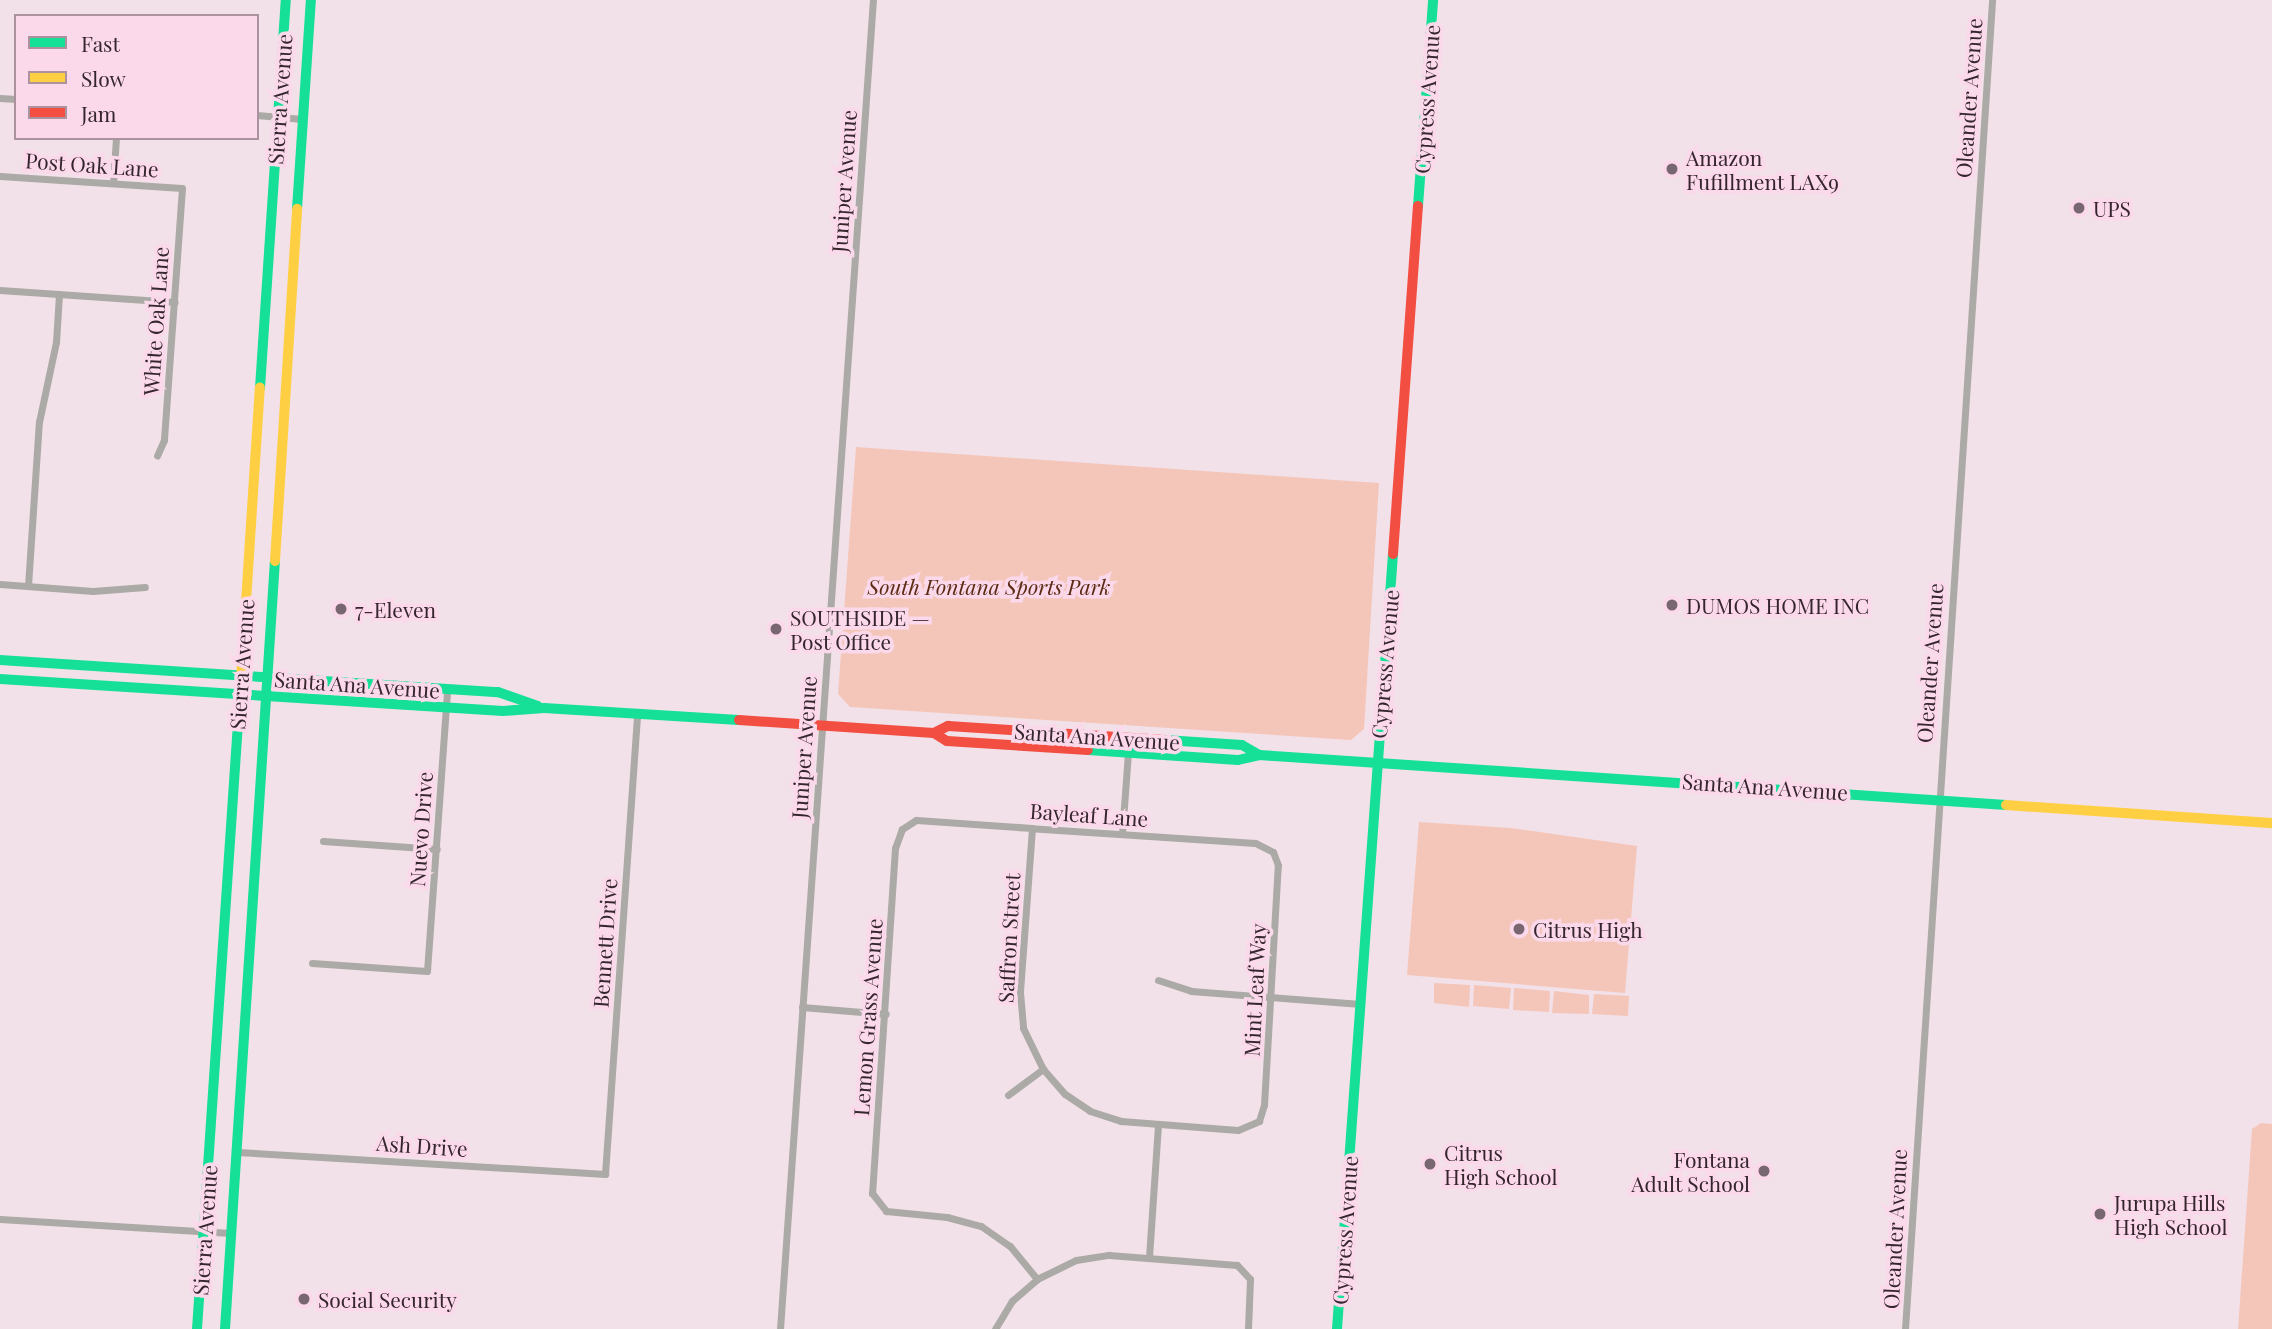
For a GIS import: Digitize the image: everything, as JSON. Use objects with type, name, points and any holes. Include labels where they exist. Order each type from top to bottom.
[{"type":"street","name":"Sierra Avenue","points":[[198,1329],[286,0]]},
{"type":"street","points":[[304,0],[310,21]]},
{"type":"street","name":"Sierra Avenue","points":[[225,1329],[311,0]]},
{"type":"street","name":"Juniper Avenue","points":[[780,1329],[873,0]]},
{"type":"street","name":"Cypress Avenue","points":[[1337,1329],[1433,0]]},
{"type":"street","name":"Oleander Avenue","points":[[1905,1329],[1937,797],[1992,0]]},
{"type":"street","points":[[259,115],[302,119]]},
{"type":"street","points":[[113,183],[116,140]]},
{"type":"street","name":"Post Oak Lane","points":[[0,176],[182,188]]},
{"type":"street","name":"White Oak Lane","points":[[157,456],[164,440],[182,188]]},
{"type":"street","points":[[0,290],[175,302]]},
{"type":"street","points":[[28,586],[39,422],[56,342],[59,294]]},
{"type":"street","points":[[0,584],[93,591],[145,587]]},
{"type":"street","name":"Santa Ana Avenue","points":[[0,660],[498,692],[544,708]]},
{"type":"street","name":"Santa Ana Avenue","points":[[0,679],[446,706],[544,708],[934,733],[947,741],[1238,760],[1259,755],[1376,762],[1937,797],[2272,822]]},
{"type":"street","name":"Nuevo Drive","points":[[312,964],[427,971],[447,690]]},
{"type":"street","name":"Bennett Drive","points":[[605,1174],[637,715]]},
{"type":"street","name":"Santa Ana Avenue","points":[[934,733],[948,726],[1242,745],[1259,755]]},
{"type":"street","points":[[1122,834],[1128,752]]},
{"type":"street","name":"Bayleaf Lane","points":[[902,829],[916,820],[1255,843],[1273,852]]},
{"type":"street","name":"Saffron Street","points":[[1032,828],[1021,1007],[1028,1043],[1043,1069],[1065,1094],[1090,1111],[1158,1125],[1238,1130],[1253,1127]]},
{"type":"street","name":"Lemon Grass Avenue","points":[[902,829],[895,848],[872,1193],[880,1207],[895,1213],[947,1217],[981,1226],[1010,1246],[1037,1279]]},
{"type":"street","points":[[323,841],[437,849]]},
{"type":"street","name":"Mint Leaf Way","points":[[1253,1127],[1264,1105],[1272,997],[1278,865],[1273,852]]},
{"type":"street","points":[[1158,981],[1176,989],[1361,1004]]},
{"type":"street","points":[[802,1007],[886,1014]]},
{"type":"street","points":[[1007,1095],[1043,1069]]},
{"type":"street","points":[[1149,1257],[1158,1125]]},
{"type":"street","name":"Ash Drive","points":[[237,1152],[605,1174]]},
{"type":"street","points":[[0,1219],[231,1233]]},
{"type":"street","points":[[995,1329],[1012,1301],[1037,1279],[1087,1258],[1149,1257],[1237,1265],[1246,1272],[1251,1290],[1248,1329]]},
{"type":"green space","name":"South Fontana Sports Park","points":[[856,447],[1379,483],[1364,729],[1351,740],[850,707],[838,694]]},
{"type":"green space","points":[[1419,822],[1511,828],[1637,846],[1625,993],[1407,975]]},
{"type":"green space","points":[[1434,983],[1470,985],[1469,1007],[1434,1003]]},
{"type":"green space","points":[[1474,985],[1511,988],[1509,1009],[1473,1006]]},
{"type":"green space","points":[[1514,988],[1550,991],[1549,1012],[1513,1010]]},
{"type":"green space","points":[[1554,991],[1589,995],[1589,1014],[1552,1013]]},
{"type":"green space","points":[[1594,994],[1629,996],[1628,1016],[1592,1014]]},
{"type":"green space","points":[[2261,1123],[2272,1124],[2272,1329],[2238,1329],[2252,1129]]},
{"type":"traffic: fast","points":[[260,388],[286,0]]},
{"type":"traffic: fast","points":[[297,209],[311,0]]},
{"type":"traffic: fast","points":[[1418,206],[1433,0]]},
{"type":"traffic: fast","points":[[1337,1329],[1393,554]]},
{"type":"traffic: fast","points":[[225,1329],[275,561]]},
{"type":"traffic: fast","points":[[0,660],[498,692],[538,706]]},
{"type":"traffic: fast","points":[[0,679],[503,711],[544,708],[739,720]]},
{"type":"traffic: fast","points":[[197,1329],[241,679]]},
{"type":"traffic: fast","points":[[1165,740],[1242,745],[1259,755]]},
{"type":"traffic: fast","points":[[1088,750],[1238,760],[1259,755],[2006,805]]},
{"type":"traffic: slow","points":[[275,561],[297,209]]},
{"type":"traffic: slow","points":[[241,679],[260,388]]},
{"type":"traffic: slow","points":[[2006,805],[2272,823]]},
{"type":"traffic: jam","points":[[1393,554],[1418,206]]},
{"type":"traffic: jam","points":[[739,720],[934,733],[947,741],[1088,750]]},
{"type":"traffic: jam","points":[[934,733],[948,726],[1165,740]]},
{"type":"place","name":"Amazon Fufillment LAX9","points":[[1672,169]]},
{"type":"place","name":"UPS","points":[[2079,208]]},
{"type":"place","name":"DUMOS HOME INC","points":[[1672,605]]},
{"type":"place","name":"7-Eleven","points":[[341,609]]},
{"type":"place","name":"SOUTHSIDE — Post Office","points":[[776,629]]},
{"type":"place","name":"Citrus High","points":[[1519,929]]},
{"type":"place","name":"Citrus High School","points":[[1430,1164]]},
{"type":"place","name":"Fontana Adult School","points":[[1764,1171]]},
{"type":"place","name":"Jurupa Hills High School","points":[[2100,1214]]},
{"type":"place","name":"Social Security","points":[[304,1299]]}]
